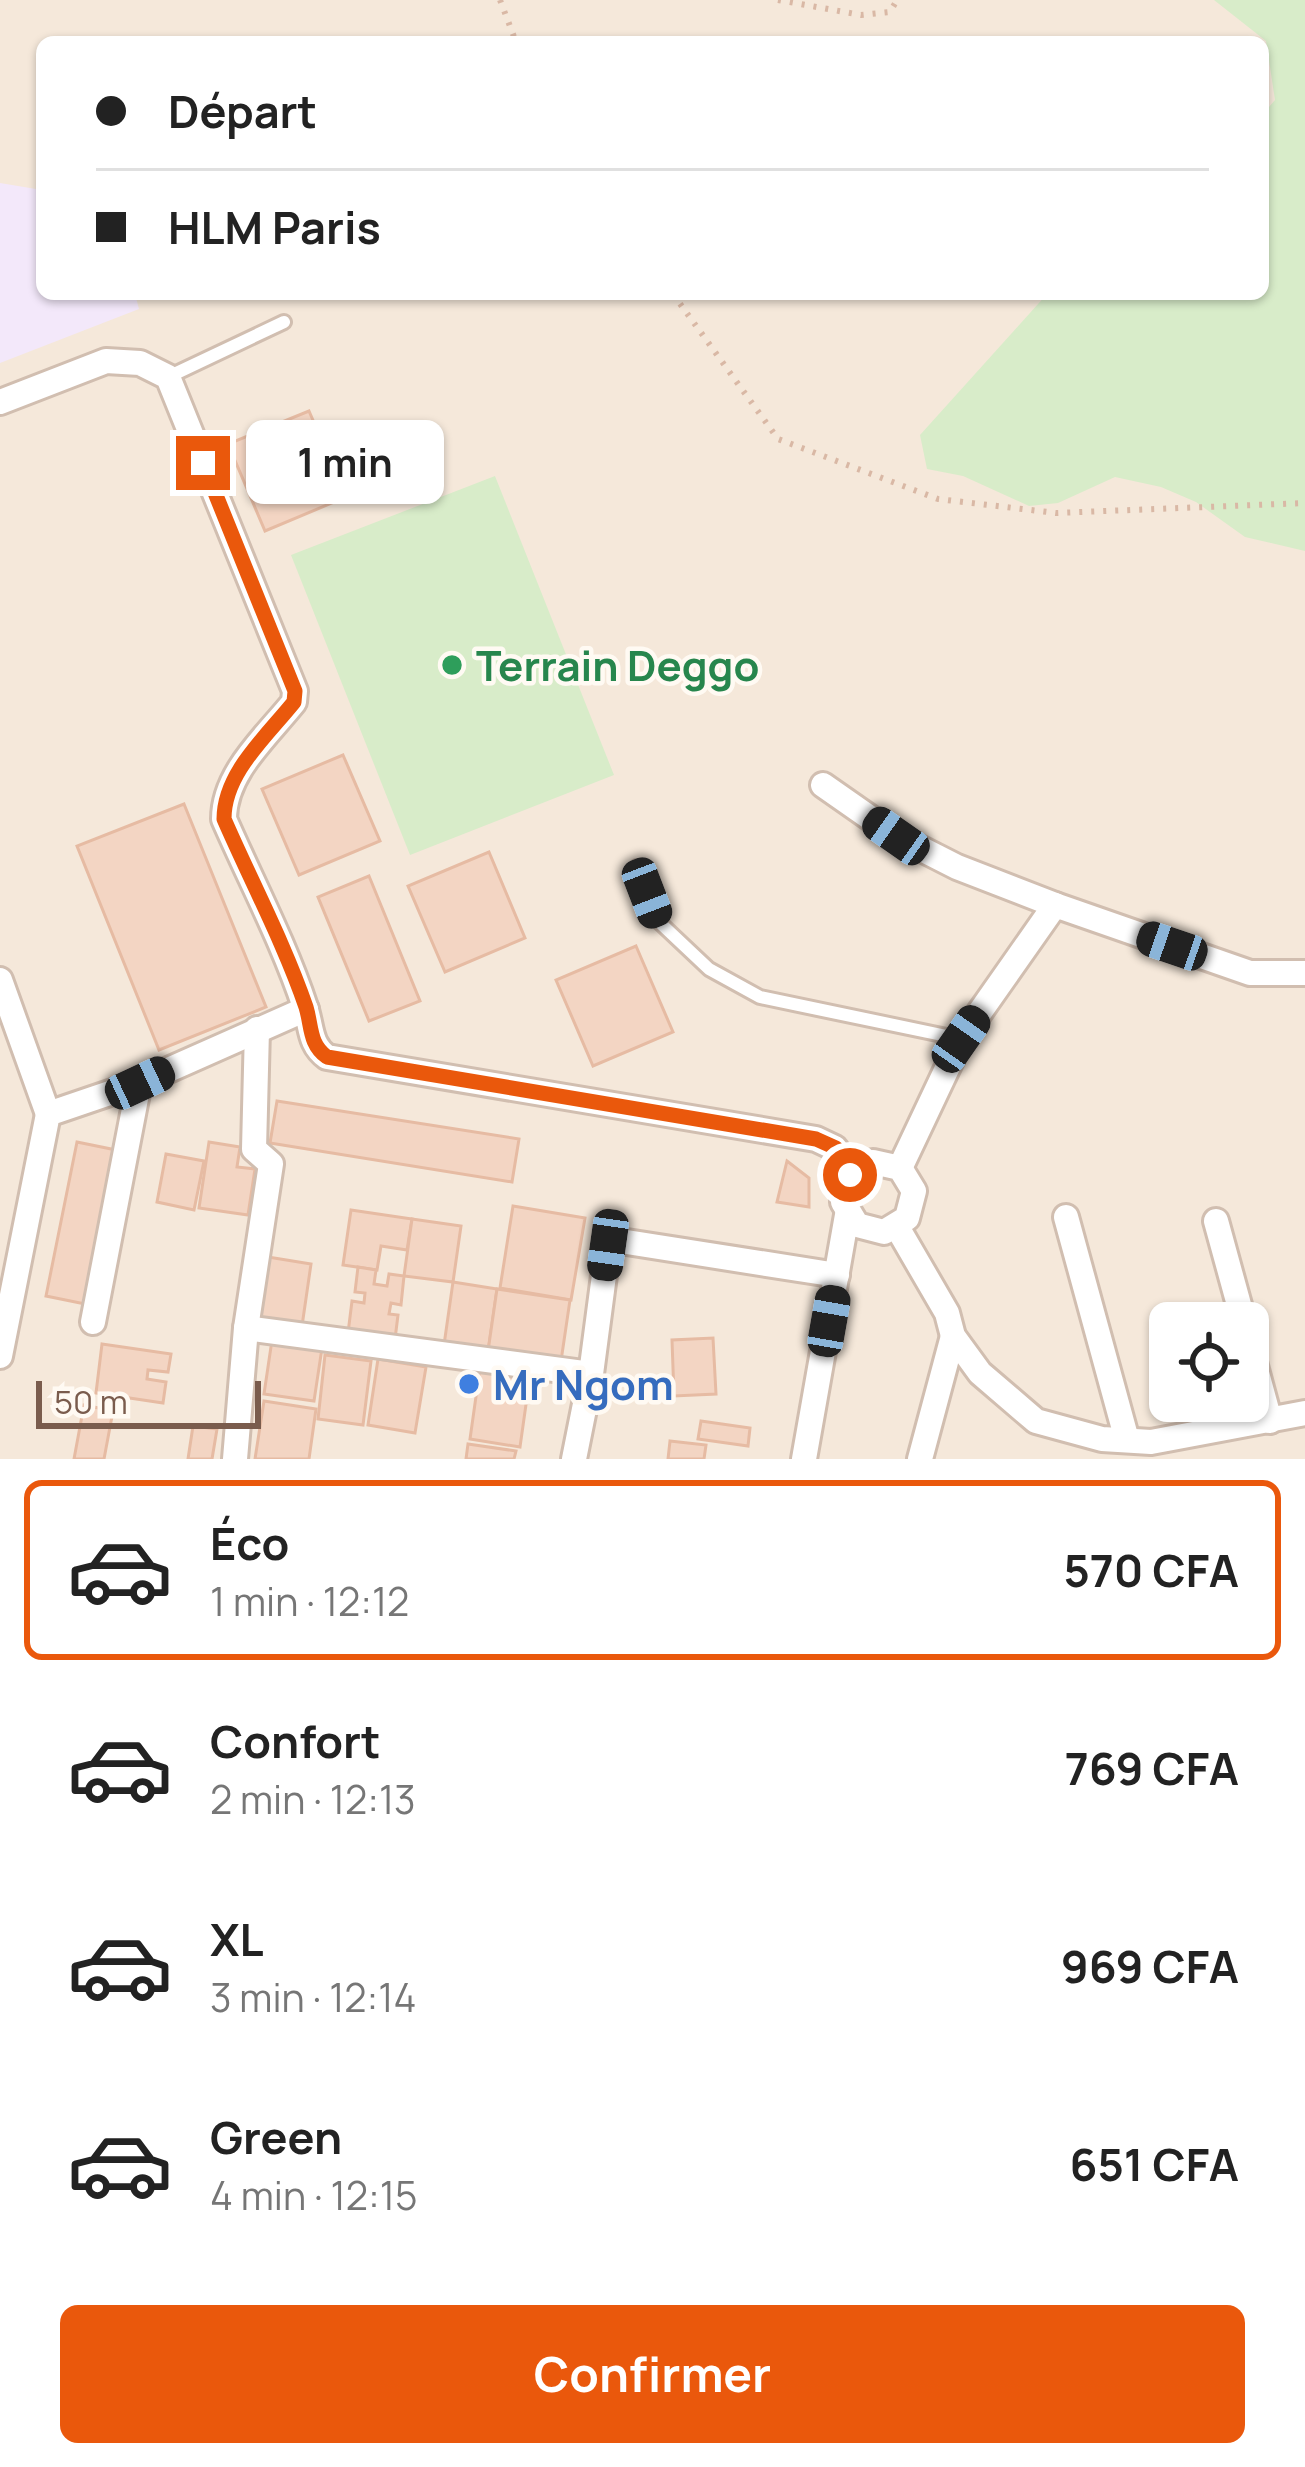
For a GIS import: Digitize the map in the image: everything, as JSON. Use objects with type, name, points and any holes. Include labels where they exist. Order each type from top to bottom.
[{"type":"street","points":[[0,402],[106,361],[140,363],[168,377],[295,691],[294,702],[233,778],[224,796],[224,819],[306,1009],[314,1045],[327,1057],[816,1139],[836,1148],[850,1175]]},
{"type":"street","points":[[823,785],[896,836],[957,867],[1250,973],[1305,973]]},
{"type":"street","points":[[899,1168],[961,1039],[1055,904]]},
{"type":"street","points":[[0,980],[48,1114],[0,1355]]},
{"type":"street","points":[[48,1114],[140,1083],[306,1009]]},
{"type":"street","points":[[235,1459],[246,1328],[271,1164],[254,1149],[256,1029]]},
{"type":"street","points":[[94,1322],[140,1083]]},
{"type":"street","points":[[805,1459],[848,1215],[844,1188],[850,1175],[873,1162],[899,1168],[914,1192],[908,1218],[884,1232],[870,1231],[848,1215]]},
{"type":"street","points":[[1066,1217],[1127,1440]]},
{"type":"street","points":[[1216,1221],[1238,1302]]},
{"type":"street","points":[[897,1227],[947,1313],[953,1336],[980,1372],[1036,1421],[1102,1438],[1151,1442],[1305,1413]]},
{"type":"street","points":[[574,1459],[608,1245],[614,1240],[837,1275]]},
{"type":"street","points":[[246,1328],[591,1374]]},
{"type":"street","points":[[920,1459],[953,1336]]},
{"type":"lane","points":[[168,377],[284,322]]},
{"type":"lane","points":[[638,867],[658,920],[709,969],[760,997],[961,1039]]},
{"type":"path","points":[[500,0],[514,36]]},
{"type":"path","points":[[778,0],[861,15],[890,12],[897,0]]},
{"type":"path","points":[[677,300],[778,439],[938,499],[1056,513],[1305,503]]},
{"type":"shaded area","points":[[0,0],[1305,0],[1305,1459],[0,1459]]},
{"type":"shaded area","points":[[0,183],[36,189],[36,300],[137,300],[139,309],[0,363]]},
{"type":"green space","points":[[1214,0],[1305,0],[1305,551],[1245,537],[1196,502],[1161,487],[1115,477],[1058,503],[1029,506],[963,476],[927,469],[920,435],[1042,300],[1269,300],[1269,107],[1275,100],[1269,36],[1260,36]]},
{"type":"green space","name":"Terrain Deggo","points":[[495,476],[614,775],[410,855],[291,555]]},
{"type":"building","points":[[309,411],[346,497],[265,531],[228,444]]},
{"type":"building","points":[[343,755],[380,841],[299,875],[262,789]]},
{"type":"building","points":[[184,804],[266,1007],[159,1050],[77,846]]},
{"type":"building","points":[[489,852],[525,938],[445,972],[408,886]]},
{"type":"building","points":[[369,876],[420,1001],[369,1021],[318,897]]},
{"type":"building","points":[[636,946],[673,1032],[593,1066],[556,980]]},
{"type":"building","points":[[277,1101],[519,1139],[512,1182],[270,1143]]},
{"type":"building","points":[[77,1142],[116,1150],[85,1304],[46,1296]]},
{"type":"building","points":[[209,1142],[240,1147],[237,1167],[255,1169],[248,1215],[199,1208]]},
{"type":"building","points":[[166,1154],[204,1161],[194,1210],[157,1202]]},
{"type":"building","points":[[787,1161],[809,1178],[809,1207],[777,1202]]},
{"type":"building","points":[[513,1206],[585,1218],[571,1300],[500,1288]]},
{"type":"building","points":[[351,1210],[412,1219],[407,1250],[381,1246],[377,1270],[343,1265]]},
{"type":"building","points":[[412,1219],[461,1226],[453,1282],[404,1276]]},
{"type":"building","points":[[268,1257],[311,1264],[302,1326],[258,1320]]},
{"type":"building","points":[[358,1267],[376,1270],[374,1284],[387,1286],[389,1274],[404,1276],[401,1305],[391,1303],[389,1314],[398,1315],[395,1339],[348,1333],[352,1301],[364,1303],[365,1293],[355,1292]]},
{"type":"building","points":[[453,1282],[497,1289],[488,1352],[444,1345]]},
{"type":"building","points":[[497,1289],[570,1300],[561,1361],[488,1351]]},
{"type":"building","points":[[713,1338],[716,1394],[674,1396],[672,1340]]},
{"type":"building","points":[[272,1340],[322,1348],[314,1401],[264,1394]]},
{"type":"building","points":[[102,1344],[171,1354],[168,1372],[148,1370],[147,1379],[166,1382],[163,1403],[96,1393]]},
{"type":"building","points":[[325,1355],[371,1361],[363,1425],[318,1419]]},
{"type":"building","points":[[378,1359],[426,1367],[415,1433],[368,1425]]},
{"type":"building","points":[[480,1368],[530,1376],[520,1447],[470,1439]]},
{"type":"building","points":[[264,1401],[316,1409],[309,1459],[255,1459]]},
{"type":"building","points":[[84,1405],[113,1411],[104,1459],[74,1459]]},
{"type":"building","points":[[701,1421],[750,1428],[748,1446],[698,1439]]},
{"type":"building","points":[[193,1426],[217,1429],[212,1459],[188,1459]]},
{"type":"building","points":[[670,1441],[706,1445],[704,1459],[668,1459]]},
{"type":"building","points":[[468,1444],[516,1451],[514,1459],[466,1459]]},
{"type":"place","name":"Terrain Deggo","points":[[452,665]]},
{"type":"place","name":"Mr Ngom","points":[[469,1384]]},
{"type":"route","points":[[203,463],[295,691],[294,702],[233,778],[224,796],[224,819],[320,1052],[327,1057],[816,1139],[836,1148],[850,1175]]}]
